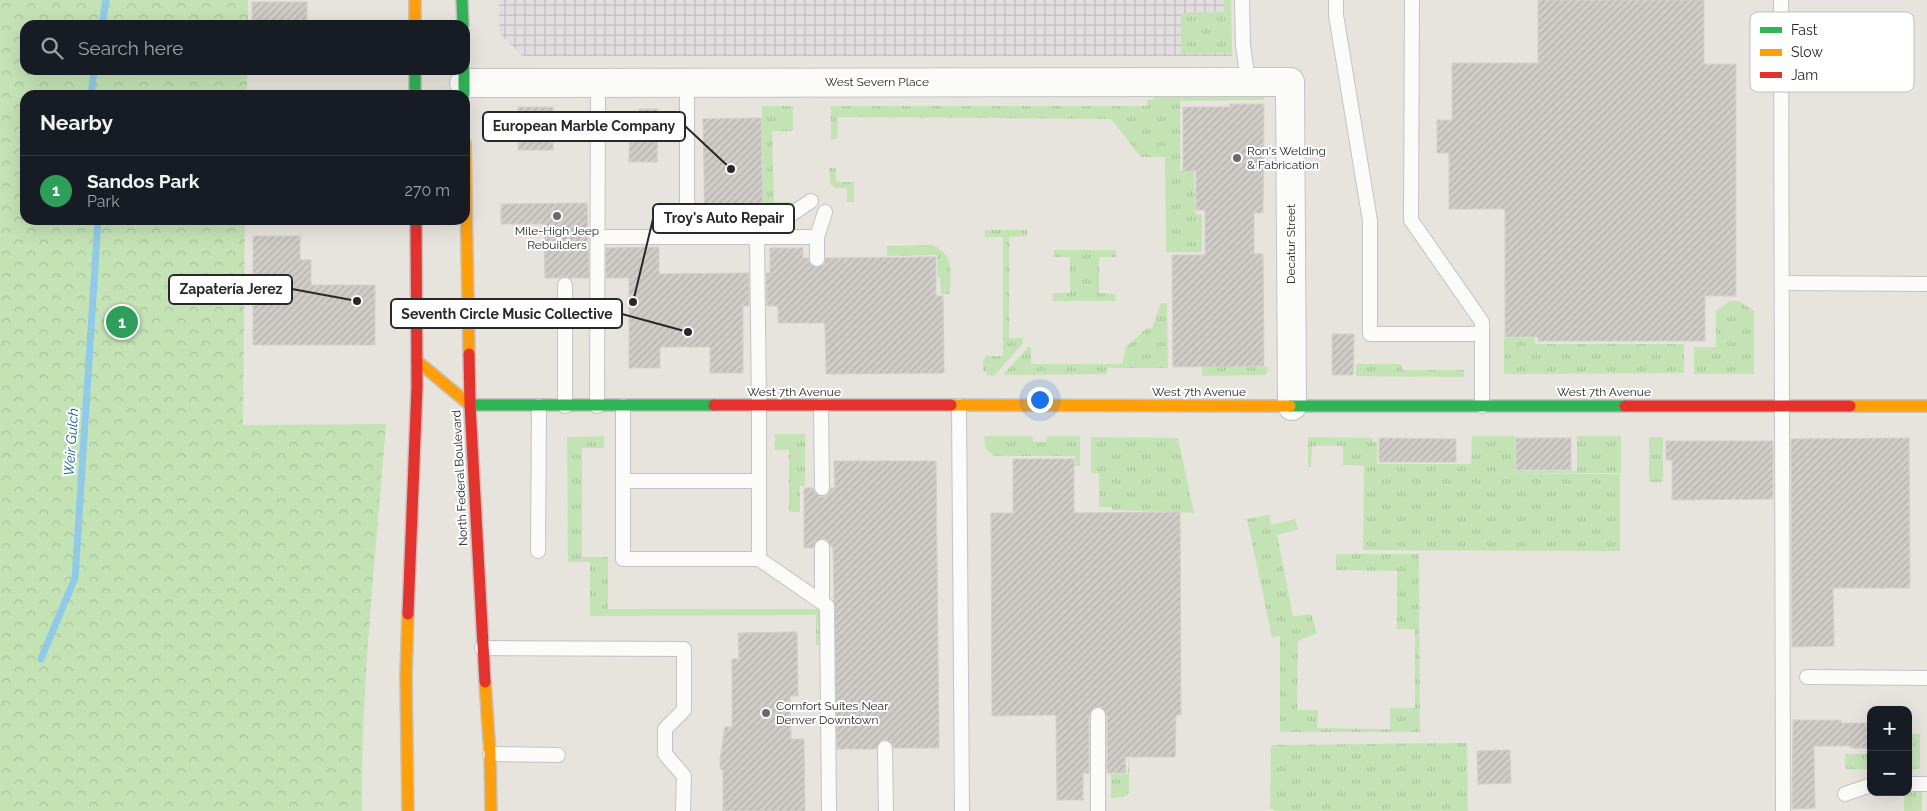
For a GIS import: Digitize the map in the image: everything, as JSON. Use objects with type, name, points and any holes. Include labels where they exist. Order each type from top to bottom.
[{"type":"street","points":[[415,0],[415,20]]},
{"type":"street","points":[[462,0],[463,20]]},
{"type":"street","points":[[415,75],[415,90]]},
{"type":"street","name":"West Severn Place","points":[[464,83],[1290,82]]},
{"type":"street","name":"Decatur Street","points":[[1290,82],[1292,406]]},
{"type":"street","points":[[408,811],[406,676],[417,362],[416,225]]},
{"type":"street","name":"North Federal Boulevard","points":[[467,225],[470,405],[482,648],[490,754],[491,811]]},
{"type":"street","points":[[417,362],[470,405]]},
{"type":"street","name":"West 7th Avenue","points":[[470,405],[1927,406]]},
{"type":"lane","points":[[1242,0],[1242,37],[1248,82]]},
{"type":"lane","points":[[1336,0],[1336,15],[1370,221],[1370,334],[1482,334]]},
{"type":"lane","points":[[1412,0],[1411,220],[1482,322],[1482,406]]},
{"type":"lane","points":[[597,406],[598,83]]},
{"type":"lane","points":[[687,83],[687,204]]},
{"type":"lane","points":[[1781,92],[1783,811]]},
{"type":"lane","points":[[757,237],[811,201]]},
{"type":"lane","points":[[817,259],[817,237],[825,212]]},
{"type":"lane","points":[[598,237],[817,237]]},
{"type":"lane","points":[[757,237],[760,406],[759,559]]},
{"type":"lane","points":[[1782,283],[1927,284]]},
{"type":"lane","points":[[565,285],[565,406]]},
{"type":"lane","points":[[538,551],[539,406]]},
{"type":"lane","points":[[623,406],[623,558],[759,559],[827,606],[829,811]]},
{"type":"lane","points":[[821,406],[822,488]]},
{"type":"lane","points":[[958,406],[962,811]]},
{"type":"lane","points":[[623,481],[759,481]]},
{"type":"lane","points":[[822,547],[822,602]]},
{"type":"lane","points":[[482,648],[684,649],[684,710],[665,729],[665,754],[684,776],[684,811]]},
{"type":"lane","points":[[1807,677],[1927,678]]},
{"type":"lane","points":[[1098,715],[1098,811]]},
{"type":"lane","points":[[885,748],[886,811]]},
{"type":"lane","points":[[490,754],[558,755]]},
{"type":"lane","points":[[1912,784],[1927,784]]},
{"type":"lane","points":[[1845,794],[1867,786]]},
{"type":"shaded area","points":[[499,0],[1231,0],[1232,56],[522,56],[499,33]]},
{"type":"green space","points":[[0,0],[248,0],[248,20],[20,20],[20,75],[247,75],[247,90],[20,90],[20,225],[245,225],[243,425],[386,424],[364,714],[362,811],[0,811]]},
{"type":"green space","points":[[1224,0],[1231,0],[1232,53],[1181,53],[1181,13],[1224,12]]},
{"type":"green space","points":[[1162,91],[1264,91],[1264,100],[1180,101],[1180,171],[1194,171],[1195,214],[1202,215],[1202,252],[1166,252],[1165,157],[1141,157],[1111,119],[838,117],[837,138],[831,140],[831,106],[1147,106],[1147,100],[1152,100]]},
{"type":"green space","points":[[762,106],[793,106],[793,129],[791,131],[772,131],[774,202],[793,202],[793,207],[785,209],[773,219],[763,222]]},
{"type":"green space","points":[[829,168],[836,168],[836,182],[854,182],[854,202],[847,202],[847,188],[835,188],[830,184]]},
{"type":"green space","points":[[985,230],[1027,230],[1027,236],[1009,237],[1009,338],[1023,338],[1023,343],[994,376],[988,375],[983,370],[983,361],[986,356],[1003,356],[1003,237],[985,237]]},
{"type":"green space","points":[[933,245],[945,255],[950,265],[950,294],[941,294],[937,255],[887,256],[887,246]]},
{"type":"green space","points":[[1054,250],[1116,250],[1116,257],[1099,257],[1099,293],[1115,294],[1115,301],[1053,301],[1053,293],[1070,293],[1070,257],[1054,257]]},
{"type":"green space","points":[[1730,301],[1739,301],[1754,311],[1754,374],[1694,374],[1694,347],[1716,347],[1716,311]]},
{"type":"green space","points":[[1161,303],[1167,303],[1168,368],[1108,368],[1107,374],[1003,375],[1028,347],[1031,347],[1031,364],[1122,364],[1126,347],[1147,328],[1152,328]]},
{"type":"green space","points":[[1504,338],[1535,338],[1535,344],[1684,344],[1684,373],[1504,374]]},
{"type":"green space","points":[[1356,364],[1401,364],[1402,370],[1464,370],[1464,377],[1356,376]]},
{"type":"green space","points":[[1202,367],[1267,367],[1268,370],[1265,375],[1202,376]]},
{"type":"green space","points":[[775,434],[805,434],[805,486],[800,486],[800,512],[789,512],[789,450],[775,450]]},
{"type":"green space","points":[[604,436],[604,448],[582,448],[582,557],[608,557],[608,609],[822,609],[822,645],[816,645],[816,615],[590,616],[590,562],[568,562],[567,437]]},
{"type":"green space","points":[[984,436],[1032,436],[1033,442],[1046,442],[1047,436],[1080,436],[1080,466],[1075,466],[1075,456],[994,456],[986,449]]},
{"type":"green space","points":[[1472,436],[1515,436],[1515,471],[1577,471],[1577,436],[1621,436],[1621,473],[1471,473],[1620,474],[1620,551],[1363,550],[1364,466],[1343,465],[1343,446],[1312,446],[1311,467],[1308,467],[1308,437],[1373,438],[1373,442],[1377,442],[1377,464],[1471,464]]},
{"type":"green space","points":[[1091,437],[1178,438],[1194,513],[1112,510],[1112,507],[1099,507],[1099,473],[1091,473]]},
{"type":"green space","points":[[1649,437],[1663,437],[1663,482],[1649,482]]},
{"type":"green space","points":[[1269,515],[1271,525],[1295,519],[1298,529],[1277,535],[1293,616],[1311,614],[1317,633],[1298,641],[1297,710],[1318,710],[1317,728],[1390,729],[1390,708],[1415,708],[1415,629],[1397,629],[1397,571],[1336,570],[1336,554],[1419,554],[1420,732],[1280,732],[1280,636],[1272,637],[1247,519]]},
{"type":"green space","points":[[1129,721],[1129,793],[1124,797],[1111,798],[1111,774],[1128,774]]},
{"type":"green space","points":[[1912,734],[1920,734],[1920,769],[1912,769]]},
{"type":"green space","points":[[1467,743],[1468,811],[1274,811],[1274,809],[1270,809],[1271,745]]},
{"type":"green space","points":[[1845,754],[1867,754],[1867,769],[1845,769]]},
{"type":"green space","points":[[1912,785],[1922,785],[1922,811],[1904,811],[1904,796],[1912,796]]},
{"type":"building","points":[[1538,0],[1704,0],[1704,64],[1736,64],[1736,296],[1705,296],[1705,341],[1538,341],[1538,337],[1505,337],[1505,209],[1449,209],[1449,153],[1437,153],[1437,120],[1452,120],[1452,63],[1538,63]]},
{"type":"building","points":[[252,2],[307,2],[307,20],[252,20]]},
{"type":"building","points":[[1230,104],[1264,104],[1263,213],[1254,213],[1254,254],[1263,254],[1264,366],[1173,367],[1172,255],[1205,255],[1205,210],[1196,210],[1196,171],[1183,171],[1183,107],[1230,107]]},
{"type":"building","points":[[518,107],[553,107],[553,150],[518,150]]},
{"type":"building","points":[[639,109],[658,109],[657,162],[629,162],[630,117],[639,117]]},
{"type":"building","points":[[761,118],[763,223],[757,226],[705,227],[703,119]]},
{"type":"building","points":[[587,203],[589,278],[570,278],[565,276],[545,278],[544,224],[501,224],[501,204]]},
{"type":"building","points":[[253,236],[300,236],[300,260],[311,260],[311,285],[375,285],[375,345],[253,345]]},
{"type":"building","points":[[659,247],[659,274],[749,273],[749,306],[743,306],[743,373],[710,373],[710,347],[660,347],[660,368],[629,368],[629,278],[606,278],[606,248]]},
{"type":"building","points":[[770,248],[803,248],[803,258],[808,258],[810,264],[817,268],[824,264],[826,258],[936,257],[936,296],[943,296],[944,373],[826,374],[825,323],[778,323],[778,306],[767,306],[766,273],[770,273]]},
{"type":"building","points":[[1332,334],[1354,334],[1353,375],[1332,375]]},
{"type":"building","points":[[1379,438],[1456,439],[1456,462],[1379,462]]},
{"type":"building","points":[[1516,438],[1571,438],[1571,470],[1516,470]]},
{"type":"building","points":[[1909,438],[1910,588],[1833,588],[1834,646],[1792,647],[1791,439]]},
{"type":"building","points":[[1666,441],[1773,441],[1773,499],[1672,500],[1672,460],[1666,460]]},
{"type":"building","points":[[1013,459],[1074,459],[1074,513],[1180,512],[1181,715],[1176,715],[1175,757],[1125,757],[1126,773],[1107,773],[1107,715],[1102,707],[1094,707],[1089,715],[1089,773],[1083,773],[1083,800],[1057,800],[1056,715],[992,716],[991,513],[1013,513]]},
{"type":"building","points":[[834,461],[936,461],[939,748],[894,748],[892,743],[885,739],[880,741],[876,749],[837,749],[833,547],[831,547],[827,540],[822,538],[815,542],[813,548],[804,548],[804,488],[813,488],[815,493],[822,497],[827,495],[831,488],[835,488]]},
{"type":"building","name":"Comfort Suites Near Denver Downtown","points":[[797,632],[798,696],[790,696],[791,739],[804,739],[805,811],[723,811],[723,770],[720,769],[720,760],[725,727],[732,727],[732,659],[739,659],[738,633]]},
{"type":"building","points":[[1793,720],[1841,720],[1841,723],[1867,723],[1867,748],[1814,746],[1815,808],[1792,809]]},
{"type":"building","points":[[1510,750],[1511,783],[1478,784],[1477,751]]},
{"type":"waterway","name":"Weir Gulch","points":[[103,20],[106,0]]},
{"type":"waterway","name":"Weir Gulch","points":[[92,90],[93,75]]},
{"type":"waterway","name":"Weir Gulch","points":[[41,659],[75,578],[98,225]]},
{"type":"traffic: fast","points":[[462,0],[463,20]]},
{"type":"traffic: fast","points":[[415,75],[415,90]]},
{"type":"traffic: fast","points":[[464,75],[464,90]]},
{"type":"traffic: fast","points":[[470,405],[714,405]]},
{"type":"traffic: fast","points":[[1290,406],[1625,406]]},
{"type":"traffic: slow","points":[[415,0],[415,20]]},
{"type":"traffic: slow","points":[[467,225],[469,354]]},
{"type":"traffic: slow","points":[[417,361],[470,405]]},
{"type":"traffic: slow","points":[[951,405],[1290,406]]},
{"type":"traffic: slow","points":[[1850,406],[1927,406]]},
{"type":"traffic: slow","points":[[408,614],[406,676],[408,811]]},
{"type":"traffic: slow","points":[[485,682],[490,754],[491,811]]},
{"type":"traffic: jam","points":[[408,614],[417,387],[416,225]]},
{"type":"traffic: jam","points":[[469,354],[485,682]]},
{"type":"traffic: jam","points":[[714,405],[951,405]]},
{"type":"traffic: jam","points":[[1625,406],[1850,406]]},
{"type":"place","name":"Ron's Welding & Fabrication","points":[[1237,158]]},
{"type":"place","name":"European Marble Company","points":[[731,169]]},
{"type":"place","name":"Mile-High Jeep Rebuilders","points":[[557,216]]},
{"type":"place","name":"Zapatería Jerez","points":[[357,301]]},
{"type":"place","name":"Troy's Auto Repair","points":[[633,302]]},
{"type":"place","name":"Sandos Park","points":[[122,322]]},
{"type":"place","name":"Seventh Circle Music Collective","points":[[688,332]]},
{"type":"place","name":"Comfort Suites Near Denver Downtown","points":[[766,713]]}]
